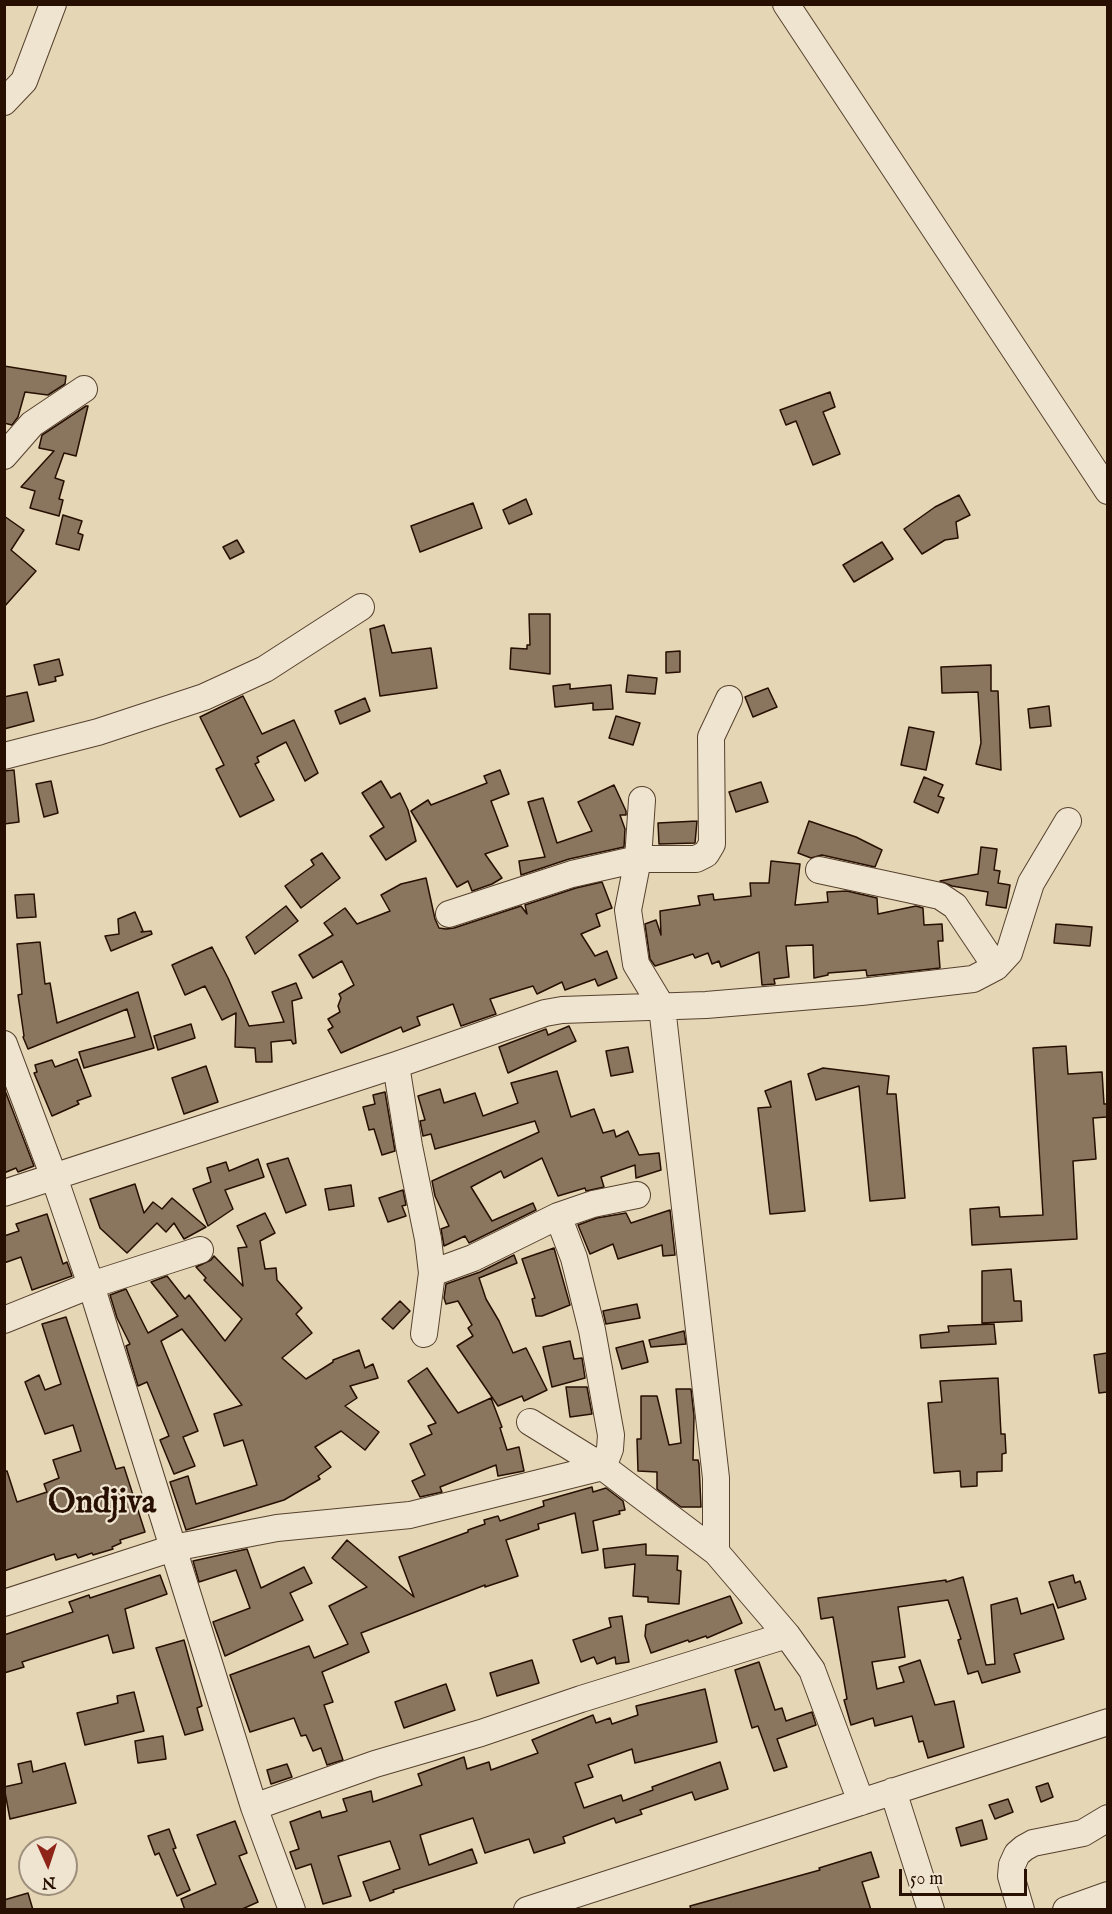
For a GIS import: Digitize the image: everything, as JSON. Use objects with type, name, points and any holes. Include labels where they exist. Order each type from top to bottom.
[{"type":"street","points":[[4,102],[24,81],[53,4]]},
{"type":"street","points":[[786,4],[1107,491]]},
{"type":"street","points":[[4,456],[32,424],[84,389]]},
{"type":"street","points":[[4,756],[98,732],[204,697],[265,669],[361,607]]},
{"type":"street","points":[[449,914],[572,874],[638,859],[696,859],[706,854],[712,844],[711,737],[729,699]]},
{"type":"street","points":[[642,800],[638,859],[628,910],[636,964],[662,1006],[716,1478],[716,1552]]},
{"type":"street","points":[[4,1193],[396,1065],[545,1013],[562,1010],[706,1005],[861,992],[973,979],[996,968],[1009,953],[1031,883],[1068,821]]},
{"type":"street","points":[[819,870],[940,896],[955,906],[996,968]]},
{"type":"street","points":[[4,1044],[54,1177],[91,1285],[254,1807],[292,1910]]},
{"type":"street","points":[[396,1065],[409,1146],[428,1239],[432,1274],[424,1334]]},
{"type":"street","points":[[432,1274],[474,1258],[558,1216],[594,1204],[637,1196]]},
{"type":"street","points":[[558,1216],[574,1258],[592,1330],[611,1435],[610,1449],[603,1467]]},
{"type":"street","points":[[4,1320],[91,1285],[200,1250]]},
{"type":"street","points":[[530,1422],[603,1467],[716,1552],[787,1635],[812,1670],[861,1802]]},
{"type":"street","points":[[4,1603],[173,1548],[278,1528],[410,1515],[603,1467]]},
{"type":"street","points":[[254,1807],[375,1764],[482,1734],[581,1699],[787,1635]]},
{"type":"street","points":[[527,1910],[598,1899],[861,1802],[1107,1722]]},
{"type":"street","points":[[893,1791],[931,1910]]},
{"type":"street","points":[[1021,1910],[1011,1876],[1012,1865],[1017,1854],[1034,1843],[1083,1833],[1107,1818]]},
{"type":"street","points":[[1066,1910],[1107,1895]]},
{"type":"building","points":[[4,366],[66,376],[65,384],[48,395],[25,392],[18,417],[12,425],[4,423]]},
{"type":"building","points":[[830,392],[835,407],[823,412],[840,454],[813,465],[796,421],[786,425],[780,410]]},
{"type":"building","points":[[88,406],[76,456],[64,453],[55,478],[64,481],[59,499],[63,500],[59,516],[30,508],[35,491],[21,487],[54,451],[39,448],[42,435]]},
{"type":"building","points":[[959,495],[970,515],[956,522],[958,538],[945,540],[922,554],[904,529],[935,507]]},
{"type":"building","points":[[526,499],[532,514],[509,524],[503,510]]},
{"type":"building","points":[[473,503],[482,528],[420,552],[411,526]]},
{"type":"building","points":[[63,515],[82,521],[78,533],[83,535],[79,550],[56,544]]},
{"type":"building","points":[[4,516],[24,530],[11,550],[36,571],[4,607]]},
{"type":"building","points":[[237,540],[244,552],[230,559],[223,547]]},
{"type":"building","points":[[882,542],[893,559],[854,582],[843,565]]},
{"type":"building","points":[[529,614],[550,614],[550,674],[510,669],[511,648],[527,649],[527,645],[530,645]]},
{"type":"building","points":[[384,625],[392,653],[431,648],[437,688],[380,696],[370,629]]},
{"type":"building","points":[[680,651],[680,672],[666,673],[666,652]]},
{"type":"building","points":[[59,659],[63,675],[55,677],[56,681],[39,685],[34,665]]},
{"type":"building","points":[[991,665],[991,691],[998,691],[1001,770],[976,764],[981,743],[978,692],[942,693],[941,667]]},
{"type":"building","points":[[628,675],[657,678],[655,694],[626,692]]},
{"type":"building","points":[[570,684],[570,689],[611,685],[613,709],[593,710],[593,703],[555,707],[553,686]]},
{"type":"building","points":[[768,688],[777,707],[753,717],[745,697]]},
{"type":"building","points":[[27,692],[34,721],[4,729],[4,697]]},
{"type":"building","points":[[243,696],[262,734],[294,720],[318,773],[305,781],[286,742],[257,757],[259,762],[255,764],[274,800],[240,817],[216,769],[224,765],[200,717]]},
{"type":"building","points":[[365,698],[370,711],[340,724],[335,711]]},
{"type":"building","points":[[1049,706],[1051,726],[1030,728],[1028,709]]},
{"type":"building","points":[[616,716],[640,723],[633,745],[609,738]]},
{"type":"building","points":[[909,727],[934,732],[926,770],[901,765]]},
{"type":"building","points":[[14,770],[19,822],[4,824],[4,771]]},
{"type":"building","points":[[500,770],[509,794],[491,801],[508,846],[485,854],[502,878],[472,891],[468,881],[457,887],[411,811],[428,800],[431,805],[487,783],[484,776]]},
{"type":"building","points":[[924,777],[943,785],[938,796],[944,798],[938,813],[914,802]]},
{"type":"building","points":[[51,781],[58,813],[44,817],[36,784]]},
{"type":"building","points":[[381,781],[391,798],[400,793],[408,810],[416,841],[386,860],[370,836],[384,827],[362,793]]},
{"type":"building","points":[[761,782],[768,802],[736,812],[729,792]]},
{"type":"building","points":[[614,785],[626,811],[626,815],[620,815],[625,829],[624,847],[569,859],[521,875],[519,861],[545,857],[528,802],[543,798],[557,843],[592,831],[578,802]]},
{"type":"building","points":[[697,821],[695,843],[659,844],[658,823]]},
{"type":"building","points":[[809,821],[856,837],[882,850],[875,867],[822,855],[811,858],[798,853]]},
{"type":"building","points":[[981,847],[997,849],[994,870],[1000,871],[998,883],[1010,885],[1006,908],[986,905],[988,892],[952,886],[940,881],[978,874]]},
{"type":"building","points":[[322,853],[340,878],[301,908],[285,886],[314,865],[311,860]]},
{"type":"building","points":[[771,861],[800,864],[795,905],[828,902],[827,892],[847,891],[877,898],[878,914],[916,906],[923,908],[924,925],[942,924],[943,941],[938,941],[940,968],[867,976],[866,970],[828,973],[828,975],[814,978],[813,945],[786,946],[789,977],[774,979],[775,984],[762,985],[759,952],[721,967],[719,961],[712,964],[708,953],[695,958],[693,954],[655,966],[650,959],[645,924],[656,920],[661,935],[660,911],[700,905],[698,896],[713,894],[714,900],[751,896],[750,883],[769,883]]},
{"type":"building","points":[[426,878],[435,919],[439,928],[446,929],[521,906],[527,914],[525,905],[602,882],[612,908],[596,914],[600,926],[581,934],[595,956],[607,951],[617,978],[598,986],[595,979],[565,990],[562,982],[537,994],[533,986],[490,999],[496,1014],[461,1026],[453,1004],[417,1017],[420,1025],[403,1032],[401,1027],[341,1053],[328,1030],[333,1027],[328,1019],[340,1012],[339,994],[354,985],[342,961],[313,978],[299,955],[333,935],[324,923],[345,908],[357,924],[390,911],[381,895],[401,884]]},
{"type":"building","points":[[34,894],[36,917],[17,918],[15,895]]},
{"type":"building","points":[[286,906],[298,921],[255,954],[246,937]]},
{"type":"building","points":[[135,912],[143,931],[141,932],[151,931],[152,934],[111,951],[105,936],[119,934],[118,919]]},
{"type":"building","points":[[1056,924],[1092,927],[1090,946],[1054,943]]},
{"type":"building","points":[[40,942],[45,984],[50,983],[57,1023],[138,992],[154,1048],[84,1068],[79,1052],[135,1037],[127,1009],[28,1049],[23,1037],[18,995],[22,994],[17,944]]},
{"type":"building","points":[[212,947],[249,1026],[284,1022],[272,992],[296,983],[302,998],[292,1001],[296,1043],[293,1044],[291,1040],[271,1042],[272,1062],[256,1062],[255,1048],[235,1047],[236,1013],[222,1020],[205,986],[185,995],[172,965]]},
{"type":"building","points":[[191,1024],[195,1038],[158,1050],[154,1036]]},
{"type":"building","points":[[569,1026],[576,1041],[508,1073],[499,1047],[546,1029],[548,1035]]},
{"type":"building","points":[[1066,1046],[1068,1074],[1102,1072],[1104,1104],[1107,1104],[1107,1117],[1093,1118],[1096,1159],[1073,1161],[1077,1239],[972,1245],[970,1209],[999,1207],[1000,1217],[1043,1215],[1033,1048]]},
{"type":"building","points":[[628,1047],[633,1072],[611,1076],[606,1051]]},
{"type":"building","points":[[77,1059],[91,1096],[77,1101],[79,1104],[52,1116],[34,1073],[37,1072],[35,1065],[52,1060],[55,1067]]},
{"type":"building","points":[[206,1066],[218,1102],[184,1114],[172,1078]]},
{"type":"building","points":[[823,1068],[889,1076],[887,1094],[896,1094],[905,1198],[870,1201],[859,1086],[816,1100],[808,1074]]},
{"type":"building","points":[[557,1071],[571,1117],[594,1109],[603,1133],[614,1130],[616,1137],[628,1131],[639,1155],[659,1153],[661,1170],[636,1178],[635,1165],[601,1177],[604,1187],[586,1191],[585,1188],[558,1196],[542,1158],[504,1178],[501,1171],[471,1187],[492,1221],[533,1203],[536,1210],[469,1243],[465,1236],[444,1246],[441,1229],[449,1226],[435,1196],[432,1181],[539,1132],[535,1121],[435,1149],[431,1134],[423,1136],[420,1121],[425,1120],[418,1096],[440,1089],[444,1103],[475,1093],[483,1116],[518,1103],[511,1083]]},
{"type":"building","points":[[791,1081],[805,1211],[770,1214],[758,1108],[771,1107],[765,1091]]},
{"type":"building","points":[[4,1088],[34,1166],[18,1172],[16,1168],[4,1173]]},
{"type":"building","points":[[385,1092],[395,1151],[382,1155],[374,1129],[369,1130],[363,1107],[375,1104],[373,1095]]},
{"type":"building","points":[[288,1158],[306,1205],[286,1213],[267,1164]]},
{"type":"building","points":[[258,1159],[264,1177],[225,1190],[233,1209],[208,1226],[193,1189],[211,1182],[207,1168],[226,1162],[229,1171]]},
{"type":"building","points":[[135,1184],[144,1213],[153,1202],[162,1209],[172,1198],[206,1227],[184,1239],[174,1223],[166,1232],[157,1223],[127,1253],[100,1228],[90,1199]]},
{"type":"building","points":[[351,1185],[354,1206],[329,1210],[325,1189]]},
{"type":"building","points":[[403,1190],[406,1205],[402,1206],[406,1216],[388,1222],[379,1198]]},
{"type":"building","points":[[670,1210],[675,1255],[663,1256],[662,1245],[618,1259],[613,1244],[590,1254],[578,1225],[597,1218],[626,1213],[631,1223]]},
{"type":"building","points":[[265,1213],[275,1233],[260,1241],[265,1269],[276,1268],[277,1280],[302,1308],[296,1314],[312,1333],[282,1358],[306,1379],[333,1360],[359,1350],[365,1368],[373,1364],[378,1378],[350,1386],[357,1398],[345,1406],[379,1432],[365,1450],[341,1431],[315,1447],[331,1467],[318,1476],[320,1479],[284,1500],[186,1530],[170,1482],[188,1476],[196,1504],[257,1485],[243,1440],[224,1446],[214,1414],[242,1405],[182,1329],[161,1341],[198,1431],[183,1437],[195,1466],[174,1474],[160,1440],[169,1436],[147,1382],[138,1386],[126,1346],[130,1344],[117,1318],[110,1295],[126,1289],[148,1333],[178,1316],[151,1282],[167,1276],[185,1299],[189,1295],[225,1341],[242,1319],[204,1280],[206,1278],[196,1267],[211,1260],[214,1256],[243,1286],[238,1248],[247,1247],[237,1226]]},
{"type":"building","points":[[47,1214],[63,1264],[67,1262],[72,1276],[32,1290],[21,1257],[4,1263],[4,1236],[19,1231],[16,1224]]},
{"type":"building","points":[[554,1248],[570,1305],[542,1316],[536,1316],[532,1299],[535,1298],[522,1259]]},
{"type":"building","points":[[514,1255],[517,1263],[479,1278],[486,1299],[513,1353],[526,1348],[547,1390],[524,1401],[522,1396],[498,1406],[457,1346],[473,1336],[468,1328],[472,1325],[458,1301],[446,1304],[444,1298],[446,1284],[480,1272]]},
{"type":"building","points":[[1011,1269],[1014,1301],[1021,1301],[1022,1321],[982,1323],[982,1271]]},
{"type":"building","points":[[400,1301],[410,1311],[393,1329],[382,1319]]},
{"type":"building","points":[[637,1304],[640,1318],[606,1324],[603,1311]]},
{"type":"building","points":[[66,1317],[116,1469],[124,1467],[145,1532],[120,1540],[121,1543],[112,1547],[113,1549],[93,1555],[92,1553],[78,1558],[76,1554],[56,1560],[54,1554],[4,1571],[4,1471],[7,1471],[17,1502],[47,1492],[44,1484],[59,1478],[53,1460],[81,1451],[73,1425],[45,1434],[25,1382],[39,1375],[45,1390],[61,1384],[42,1324]]},
{"type":"building","points":[[994,1324],[996,1344],[921,1348],[920,1335],[949,1332],[948,1326]]},
{"type":"building","points":[[684,1331],[686,1344],[651,1347],[649,1340]]},
{"type":"building","points":[[570,1341],[574,1359],[582,1358],[585,1378],[552,1387],[543,1347]]},
{"type":"building","points":[[643,1341],[648,1362],[622,1369],[616,1348]]},
{"type":"building","points":[[1107,1353],[1107,1392],[1099,1393],[1094,1355]]},
{"type":"building","points":[[427,1368],[458,1413],[491,1398],[502,1427],[500,1428],[507,1450],[519,1447],[524,1471],[498,1476],[496,1465],[440,1487],[442,1492],[420,1497],[412,1481],[425,1475],[410,1444],[432,1434],[428,1426],[436,1423],[408,1381]]},
{"type":"building","points":[[998,1378],[1001,1434],[1005,1434],[1006,1453],[1002,1454],[1002,1471],[977,1472],[977,1486],[961,1487],[960,1471],[934,1473],[928,1403],[942,1402],[940,1381]]},
{"type":"building","points":[[566,1387],[587,1387],[592,1414],[570,1417]]},
{"type":"building","points":[[676,1389],[691,1389],[694,1416],[693,1460],[698,1460],[699,1464],[701,1507],[681,1507],[657,1489],[657,1472],[638,1471],[637,1439],[641,1439],[641,1396],[657,1396],[669,1445],[681,1443]]},
{"type":"building","points":[[592,1487],[593,1492],[606,1488],[623,1501],[625,1510],[619,1511],[620,1514],[593,1521],[598,1550],[582,1553],[575,1513],[538,1524],[539,1529],[506,1540],[518,1576],[485,1587],[485,1585],[361,1633],[369,1652],[322,1672],[333,1702],[324,1705],[343,1760],[327,1765],[321,1748],[313,1751],[306,1735],[301,1736],[294,1718],[250,1732],[230,1675],[309,1646],[314,1658],[348,1644],[329,1606],[367,1587],[332,1558],[347,1540],[414,1597],[399,1557],[468,1532],[468,1530],[485,1524],[484,1520],[498,1516],[500,1521],[544,1506],[543,1501]]},
{"type":"building","points":[[646,1544],[646,1555],[678,1556],[677,1570],[681,1571],[679,1604],[648,1602],[648,1597],[633,1596],[635,1564],[605,1568],[603,1549]]},
{"type":"building","points":[[247,1549],[261,1588],[304,1567],[312,1583],[290,1593],[303,1620],[225,1656],[213,1622],[250,1608],[236,1570],[199,1582],[193,1561]]},
{"type":"building","points":[[160,1575],[167,1594],[125,1609],[134,1648],[113,1653],[108,1635],[22,1662],[24,1667],[4,1673],[4,1635],[73,1612],[69,1602],[89,1595],[90,1598]]},
{"type":"building","points":[[1073,1575],[1075,1583],[1080,1581],[1086,1599],[1058,1608],[1049,1582]]},
{"type":"building","points":[[963,1577],[986,1665],[995,1664],[991,1605],[1017,1598],[1021,1614],[1053,1604],[1064,1639],[1014,1654],[1020,1672],[982,1683],[978,1671],[968,1674],[958,1640],[961,1639],[948,1600],[898,1607],[905,1657],[872,1662],[877,1689],[904,1682],[899,1667],[920,1660],[935,1705],[954,1701],[964,1747],[928,1758],[923,1741],[919,1742],[912,1716],[875,1726],[873,1718],[851,1725],[844,1700],[847,1699],[833,1617],[821,1619],[818,1598],[946,1580],[946,1582]]},
{"type":"building","points":[[730,1596],[742,1623],[707,1638],[706,1636],[689,1642],[688,1640],[651,1653],[645,1636],[646,1625]]},
{"type":"building","points":[[622,1616],[629,1662],[616,1664],[615,1657],[597,1664],[594,1657],[581,1662],[573,1640],[611,1627],[609,1618]]},
{"type":"building","points":[[184,1640],[202,1706],[197,1708],[203,1730],[185,1735],[156,1648]]},
{"type":"building","points":[[532,1660],[539,1683],[497,1696],[490,1673]]},
{"type":"building","points":[[759,1662],[775,1710],[782,1708],[786,1721],[812,1712],[816,1725],[777,1739],[787,1767],[774,1771],[758,1726],[752,1728],[735,1670]]},
{"type":"building","points":[[446,1684],[455,1710],[404,1728],[395,1702]]},
{"type":"building","points":[[705,1689],[717,1742],[635,1763],[632,1749],[588,1765],[593,1777],[575,1783],[584,1808],[621,1795],[623,1801],[653,1790],[652,1787],[720,1762],[728,1789],[695,1800],[692,1792],[640,1810],[642,1814],[616,1823],[614,1818],[563,1837],[565,1843],[534,1853],[529,1839],[485,1853],[473,1818],[420,1835],[429,1865],[472,1849],[477,1863],[393,1890],[394,1892],[370,1901],[363,1882],[400,1869],[390,1841],[338,1856],[351,1896],[323,1904],[311,1864],[296,1869],[290,1852],[299,1849],[290,1822],[320,1811],[322,1818],[347,1811],[343,1799],[371,1791],[373,1802],[422,1785],[418,1774],[464,1757],[467,1769],[489,1762],[491,1770],[538,1753],[532,1740],[593,1715],[596,1723],[610,1718],[612,1724],[638,1715],[636,1706]]},
{"type":"building","points":[[134,1692],[144,1731],[85,1745],[77,1713],[118,1703],[117,1696]]},
{"type":"building","points":[[163,1736],[166,1759],[138,1763],[135,1741]]},
{"type":"building","points":[[31,1761],[33,1772],[65,1763],[76,1803],[10,1819],[4,1787],[22,1783],[18,1764]]},
{"type":"building","points":[[287,1764],[292,1777],[271,1784],[267,1770]]},
{"type":"building","points":[[1048,1783],[1053,1797],[1041,1802],[1036,1787]]},
{"type":"building","points":[[1008,1799],[1013,1812],[995,1819],[989,1805]]},
{"type":"building","points":[[982,1820],[987,1839],[961,1846],[956,1828]]},
{"type":"building","points":[[235,1821],[247,1853],[239,1856],[258,1902],[240,1910],[185,1910],[181,1899],[216,1884],[197,1835]]},
{"type":"building","points":[[169,1829],[176,1848],[173,1849],[190,1890],[177,1896],[159,1853],[155,1855],[148,1836]]},
{"type":"building","points":[[871,1852],[879,1877],[862,1882],[871,1910],[691,1910],[690,1906],[820,1870],[819,1868]]},
{"type":"building","points":[[18,1896],[29,1896],[33,1910],[4,1910],[4,1900]]},
{"type":"district","name":"Ondjiva","points":[[102,1505]]}]
